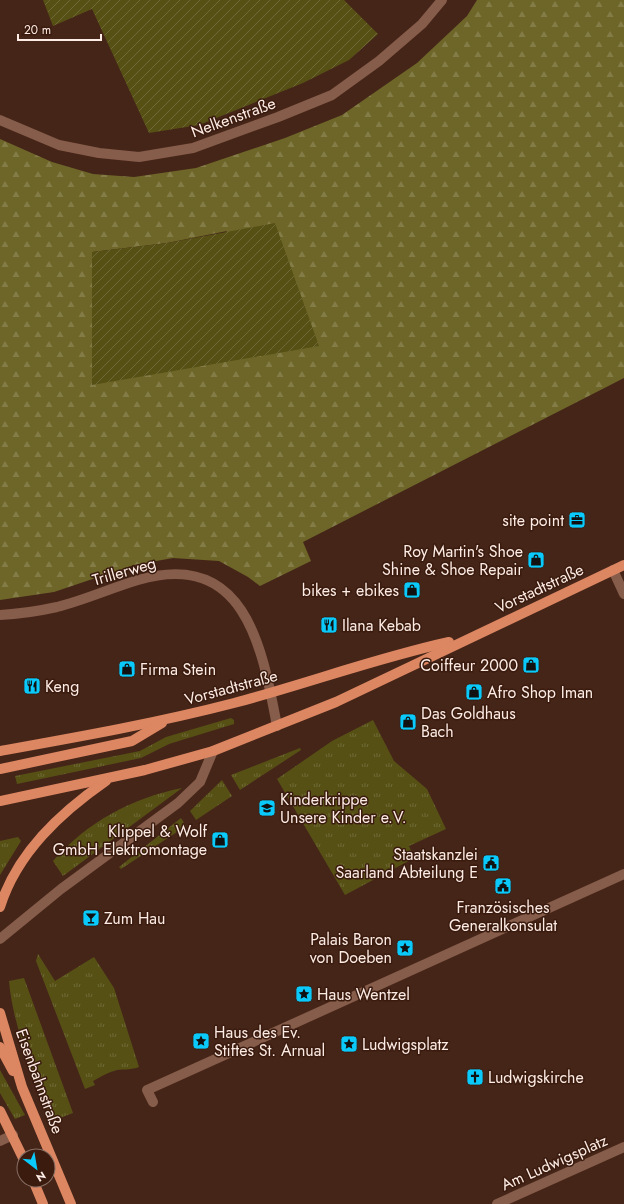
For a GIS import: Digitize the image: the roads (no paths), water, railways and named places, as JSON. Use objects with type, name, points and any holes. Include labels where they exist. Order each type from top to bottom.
[{"type":"main road","name":"Vorstadtstraße","points":[[0,801],[173,764],[212,751],[336,702],[467,638],[624,565]]},
{"type":"main road","name":"Vorstadtstraße","points":[[0,751],[169,719],[271,692],[409,651],[467,638]]},
{"type":"main road","points":[[0,769],[132,741],[169,719]]},
{"type":"main road","points":[[0,907],[10,882],[20,864],[57,819],[80,799],[111,777]]},
{"type":"main road","name":"Eisenbahnstraße","points":[[0,1013],[22,1086],[71,1204]]},
{"type":"main road","points":[[0,1047],[22,1086]]},
{"type":"main road","points":[[0,1111],[19,1148]]},
{"type":"main road","points":[[36,1188],[43,1204]]},
{"type":"street","name":"Nelkenstraße","points":[[0,120],[59,145],[99,153],[139,157],[193,148],[278,117],[332,95],[379,61],[422,24],[442,0]]},
{"type":"street","points":[[613,570],[624,594]]},
{"type":"street","name":"Trillerweg","points":[[0,615],[57,607],[139,580],[175,573],[206,578],[228,592],[245,615],[257,641],[271,692],[277,726]]},
{"type":"street","points":[[0,939],[61,888],[178,803],[200,782],[212,751]]},
{"type":"street","points":[[153,1102],[147,1090],[624,874]]},
{"type":"street","points":[[0,1141],[13,1135]]},
{"type":"street","name":"Am Ludwigsplatz","points":[[497,1204],[624,1147]]},
{"type":"place","name":"site point","points":[[577,520]]},
{"type":"place","name":"Roy Martin's Shoe Shine & Shoe Repair","points":[[536,560]]},
{"type":"place","name":"bikes + ebikes","points":[[412,590]]},
{"type":"place","name":"Ilana Kebab","points":[[329,625]]},
{"type":"place","name":"Coiffeur 2000","points":[[531,665]]},
{"type":"place","name":"Firma Stein","points":[[127,669]]},
{"type":"place","name":"Keng","points":[[32,686]]},
{"type":"place","name":"Afro Shop Iman","points":[[474,692]]},
{"type":"place","name":"Das Goldhaus Bach","points":[[408,722]]},
{"type":"place","name":"Kinderkrippe Unsere Kinder e.V.","points":[[267,808]]},
{"type":"place","name":"Klippel & Wolf GmbH Elektromontage","points":[[220,840]]},
{"type":"place","name":"Staatskanzlei Saarland Abteilung E","points":[[491,863]]},
{"type":"place","name":"Französisches Generalkonsulat","points":[[503,886]]},
{"type":"place","name":"Zum Hau","points":[[91,918]]},
{"type":"place","name":"Palais Baron von Doeben","points":[[405,948]]},
{"type":"place","name":"Haus Wentzel","points":[[304,994]]},
{"type":"place","name":"Haus des Ev. Stiftes St. Arnual","points":[[201,1041]]},
{"type":"place","name":"Ludwigsplatz","points":[[349,1044]]},
{"type":"place","name":"Ludwigskirche","points":[[475,1077]]}]
